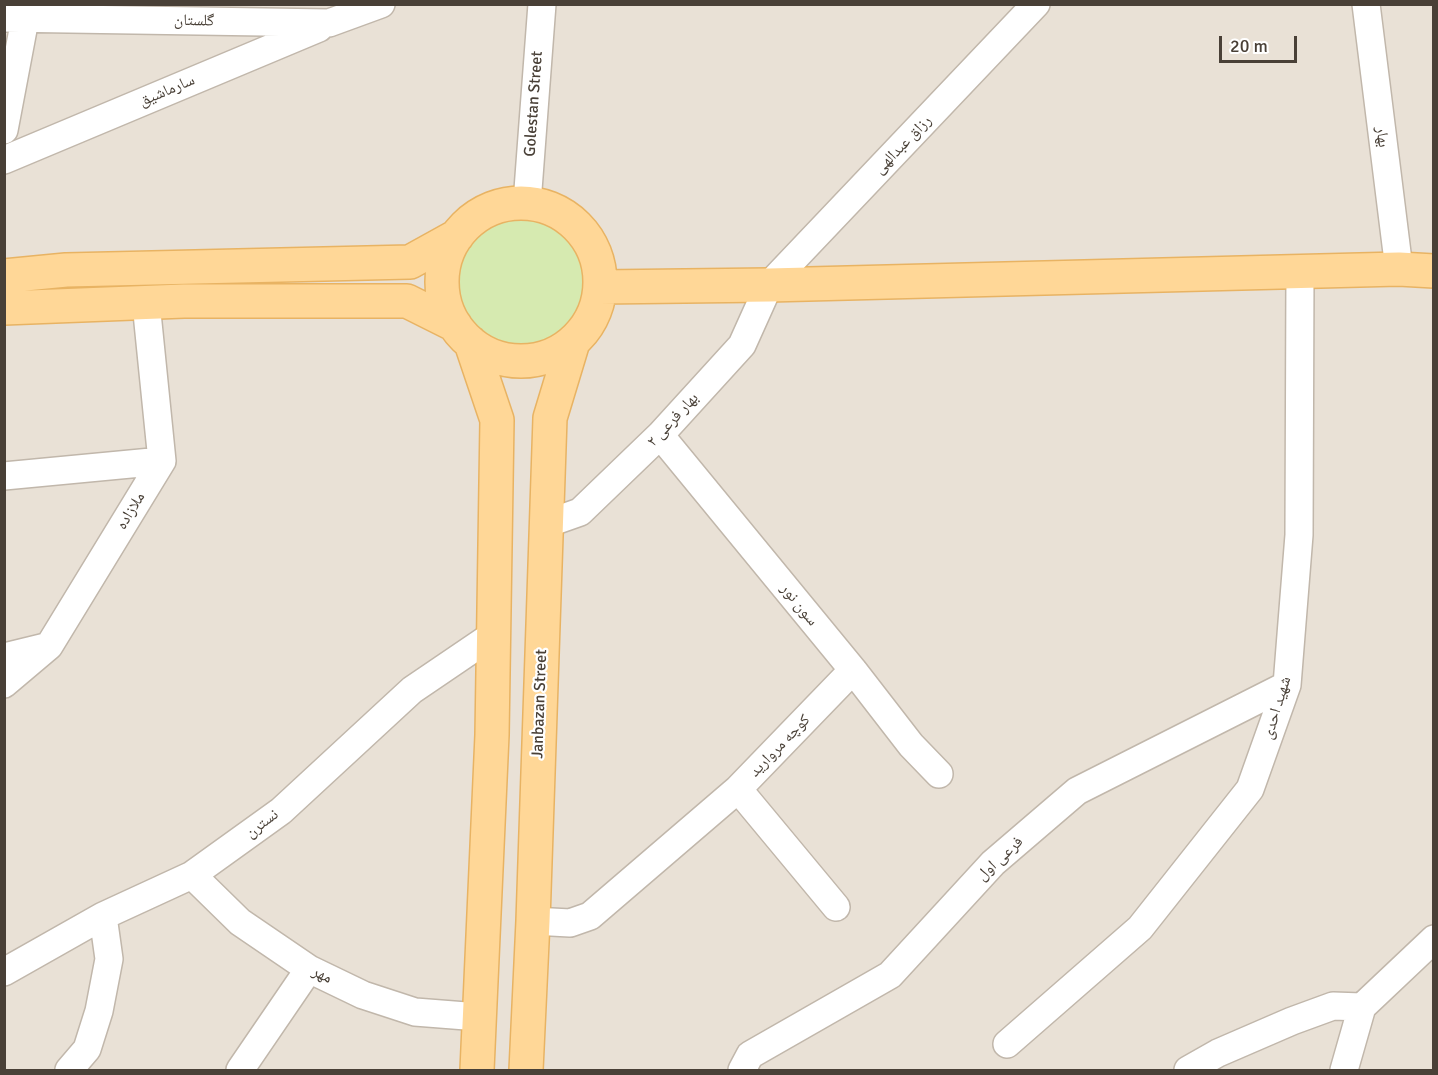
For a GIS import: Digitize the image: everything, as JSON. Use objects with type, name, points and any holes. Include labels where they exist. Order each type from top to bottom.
[{"type":"main road","points":[[4,276],[66,270],[410,262],[457,236],[474,219],[490,209],[508,204],[527,203],[551,209],[572,221],[588,240],[598,263],[600,287],[596,308],[587,326],[573,342],[555,354],[533,360],[511,361],[489,355],[463,334],[407,301],[184,301],[4,308]]},
{"type":"main road","points":[[457,236],[446,257],[442,280],[445,303],[463,334],[497,420],[492,735],[477,1071]]},
{"type":"main road","points":[[600,287],[769,285],[1399,269],[1434,271]]},
{"type":"main road","name":"Janbazan Street","points":[[526,1071],[550,418],[573,342]]},
{"type":"street","name":"گلستان","points":[[15,18],[329,23],[381,4]]},
{"type":"street","name":"Golestan Street","points":[[527,203],[542,4]]},
{"type":"street","name":"رزاق عبدالهی","points":[[769,285],[1036,4]]},
{"type":"street","name":"بهار","points":[[1366,4],[1399,269]]},
{"type":"street","points":[[4,130],[15,18]]},
{"type":"street","name":"سارماشیق","points":[[4,160],[329,23]]},
{"type":"street","name":"شهید احدی","points":[[1007,1044],[1140,928],[1250,789],[1287,686],[1299,535],[1300,272]]},
{"type":"street","name":"بهار فرعی ۲","points":[[546,524],[580,512],[660,435],[742,345],[769,285]]},
{"type":"street","points":[[4,476],[162,461],[146,303]]},
{"type":"street","name":"سون نور","points":[[660,435],[853,670],[911,745],[939,774]]},
{"type":"street","name":"ملازاده","points":[[4,684],[49,646],[162,461]]},
{"type":"street","name":"نسترن","points":[[4,972],[103,916],[192,876],[281,811],[412,690],[493,635]]},
{"type":"street","points":[[4,657],[49,646]]},
{"type":"street","name":"کوچه مروارید","points":[[836,907],[738,789],[853,670]]},
{"type":"street","name":"فرعی اول","points":[[742,1071],[750,1055],[890,975],[993,863],[1077,791],[1287,686]]},
{"type":"street","points":[[533,921],[570,923],[590,916],[738,789]]},
{"type":"street","name":"مهر","points":[[192,876],[240,922],[309,969],[363,995],[415,1012],[479,1017]]},
{"type":"street","points":[[69,1071],[87,1049],[99,1011],[109,959],[103,916]]},
{"type":"street","points":[[1344,1071],[1362,1007],[1434,939]]},
{"type":"street","points":[[240,1071],[309,969]]},
{"type":"street","points":[[1188,1071],[1218,1053],[1292,1021],[1333,1006],[1362,1007]]},
{"type":"shaded area","points":[[5,5],[1433,5],[1433,1070],[5,1070]]},
{"type":"green space","points":[[521,213],[547,219],[569,233],[583,255],[589,281],[583,307],[569,329],[547,343],[521,349],[495,343],[473,329],[459,307],[453,281],[459,255],[473,233],[495,219]]}]
